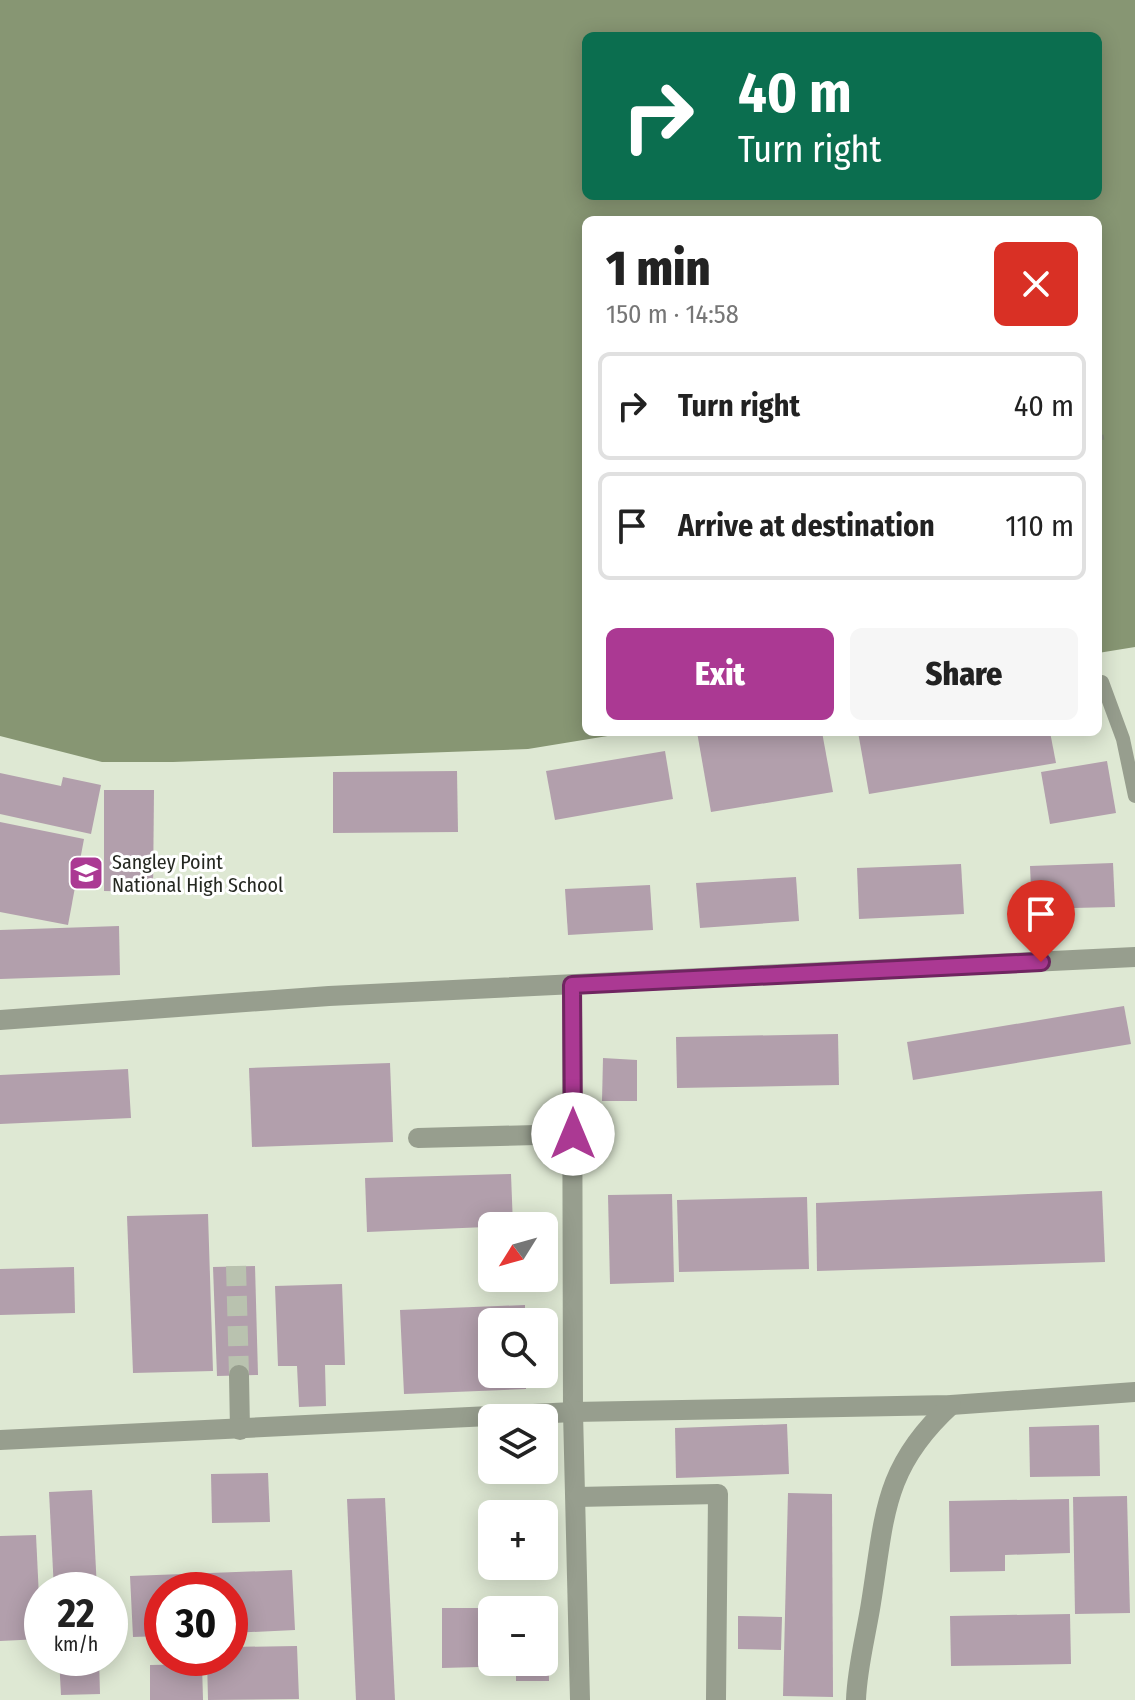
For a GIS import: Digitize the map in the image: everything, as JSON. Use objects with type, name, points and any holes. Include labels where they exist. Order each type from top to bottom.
[{"type":"street","points":[[0,1020],[329,996],[1135,957]]},
{"type":"street","points":[[572,985],[573,1412],[580,1700]]},
{"type":"street","points":[[418,1138],[573,1134]]},
{"type":"street","points":[[239,1375],[240,1430]]},
{"type":"street","points":[[0,1440],[573,1412],[951,1405],[1135,1392]]},
{"type":"street","points":[[856,1700],[881,1521],[902,1463],[925,1428],[951,1405]]},
{"type":"street","points":[[577,1497],[718,1494],[716,1700]]},
{"type":"lane","points":[[1102,682],[1123,739],[1135,796]]},
{"type":"shaded area","points":[[0,0],[1135,0],[1135,647],[1102,652],[1102,216],[582,216],[582,736],[608,736],[528,749],[102,762],[0,736]]},
{"type":"building","points":[[698,736],[823,736],[833,792],[711,812]]},
{"type":"building","points":[[859,736],[1051,736],[1056,763],[869,794]]},
{"type":"building","points":[[665,751],[673,799],[555,820],[546,771]]},
{"type":"building","points":[[1107,761],[1116,813],[1050,824],[1041,772]]},
{"type":"building","points":[[457,771],[458,832],[333,833],[333,772]]},
{"type":"building","points":[[0,773],[61,786],[63,777],[101,785],[91,834],[0,814]]},
{"type":"building","points":[[104,790],[154,790],[153,892],[104,891]]},
{"type":"building","points":[[0,822],[84,839],[68,925],[0,912]]},
{"type":"building","points":[[1113,863],[1115,907],[1032,909],[1030,866]]},
{"type":"building","points":[[961,864],[964,914],[859,919],[857,868]]},
{"type":"building","points":[[796,877],[799,921],[700,928],[696,883]]},
{"type":"building","points":[[650,885],[653,930],[568,935],[565,889]]},
{"type":"building","points":[[119,926],[120,975],[0,979],[0,930]]},
{"type":"building","points":[[1124,1006],[1131,1044],[913,1080],[907,1042]]},
{"type":"building","points":[[838,1034],[839,1085],[677,1088],[676,1037]]},
{"type":"building","points":[[603,1058],[637,1060],[637,1101],[602,1101]]},
{"type":"building","points":[[390,1063],[393,1142],[252,1147],[249,1068]]},
{"type":"building","points":[[128,1069],[131,1118],[0,1124],[0,1075]]},
{"type":"building","points":[[511,1174],[512,1212],[478,1212],[478,1227],[367,1232],[365,1178]]},
{"type":"building","points":[[1102,1191],[1105,1262],[817,1271],[816,1203]]},
{"type":"building","points":[[672,1194],[674,1282],[610,1284],[608,1195]]},
{"type":"building","points":[[807,1197],[809,1269],[679,1272],[677,1200]]},
{"type":"building","points":[[208,1214],[213,1371],[133,1373],[127,1216]]},
{"type":"building","points":[[255,1266],[258,1375],[217,1376],[213,1267]]},
{"type":"building","points":[[74,1267],[75,1313],[0,1315],[0,1269]]},
{"type":"building","points":[[342,1284],[345,1365],[325,1365],[326,1406],[299,1407],[297,1366],[278,1366],[275,1286]]},
{"type":"building","points":[[525,1305],[525,1308],[478,1308],[478,1388],[526,1389],[404,1394],[400,1310]]},
{"type":"building","points":[[787,1424],[789,1474],[676,1478],[675,1428]]},
{"type":"building","points":[[1099,1425],[1100,1476],[1030,1477],[1029,1427]]},
{"type":"building","points":[[268,1473],[270,1522],[212,1523],[211,1474]]},
{"type":"building","points":[[92,1490],[96,1572],[53,1572],[49,1492]]},
{"type":"building","points":[[788,1493],[832,1494],[833,1697],[783,1696]]},
{"type":"building","points":[[1127,1496],[1130,1613],[1075,1614],[1073,1497]]},
{"type":"building","points":[[385,1498],[395,1700],[356,1700],[347,1499]]},
{"type":"building","points":[[1069,1499],[1070,1553],[1005,1555],[1005,1571],[950,1572],[949,1501]]},
{"type":"building","points":[[36,1535],[38,1572],[24,1572],[24,1640],[0,1641],[0,1536]]},
{"type":"building","points":[[292,1570],[295,1630],[248,1632],[248,1572],[238,1572]]},
{"type":"building","points":[[144,1575],[144,1637],[133,1637],[130,1576]]},
{"type":"building","points":[[442,1608],[478,1608],[478,1667],[442,1668]]},
{"type":"building","points":[[1070,1614],[1071,1664],[951,1666],[950,1616]]},
{"type":"building","points":[[738,1616],[782,1617],[781,1650],[738,1649]]},
{"type":"building","points":[[297,1646],[299,1699],[208,1700],[207,1676],[248,1676],[248,1647]]},
{"type":"building","points":[[60,1676],[100,1676],[100,1694],[61,1695]]},
{"type":"building","points":[[150,1676],[202,1676],[203,1700],[150,1700]]},
{"type":"building","points":[[516,1676],[549,1676],[549,1681],[516,1681]]},
{"type":"tunnel","points":[[236,1266],[239,1375]]},
{"type":"place","name":"Sangley Point National High School","points":[[86,873]]},
{"type":"route","points":[[573,1134],[572,985],[1041,962]]}]
